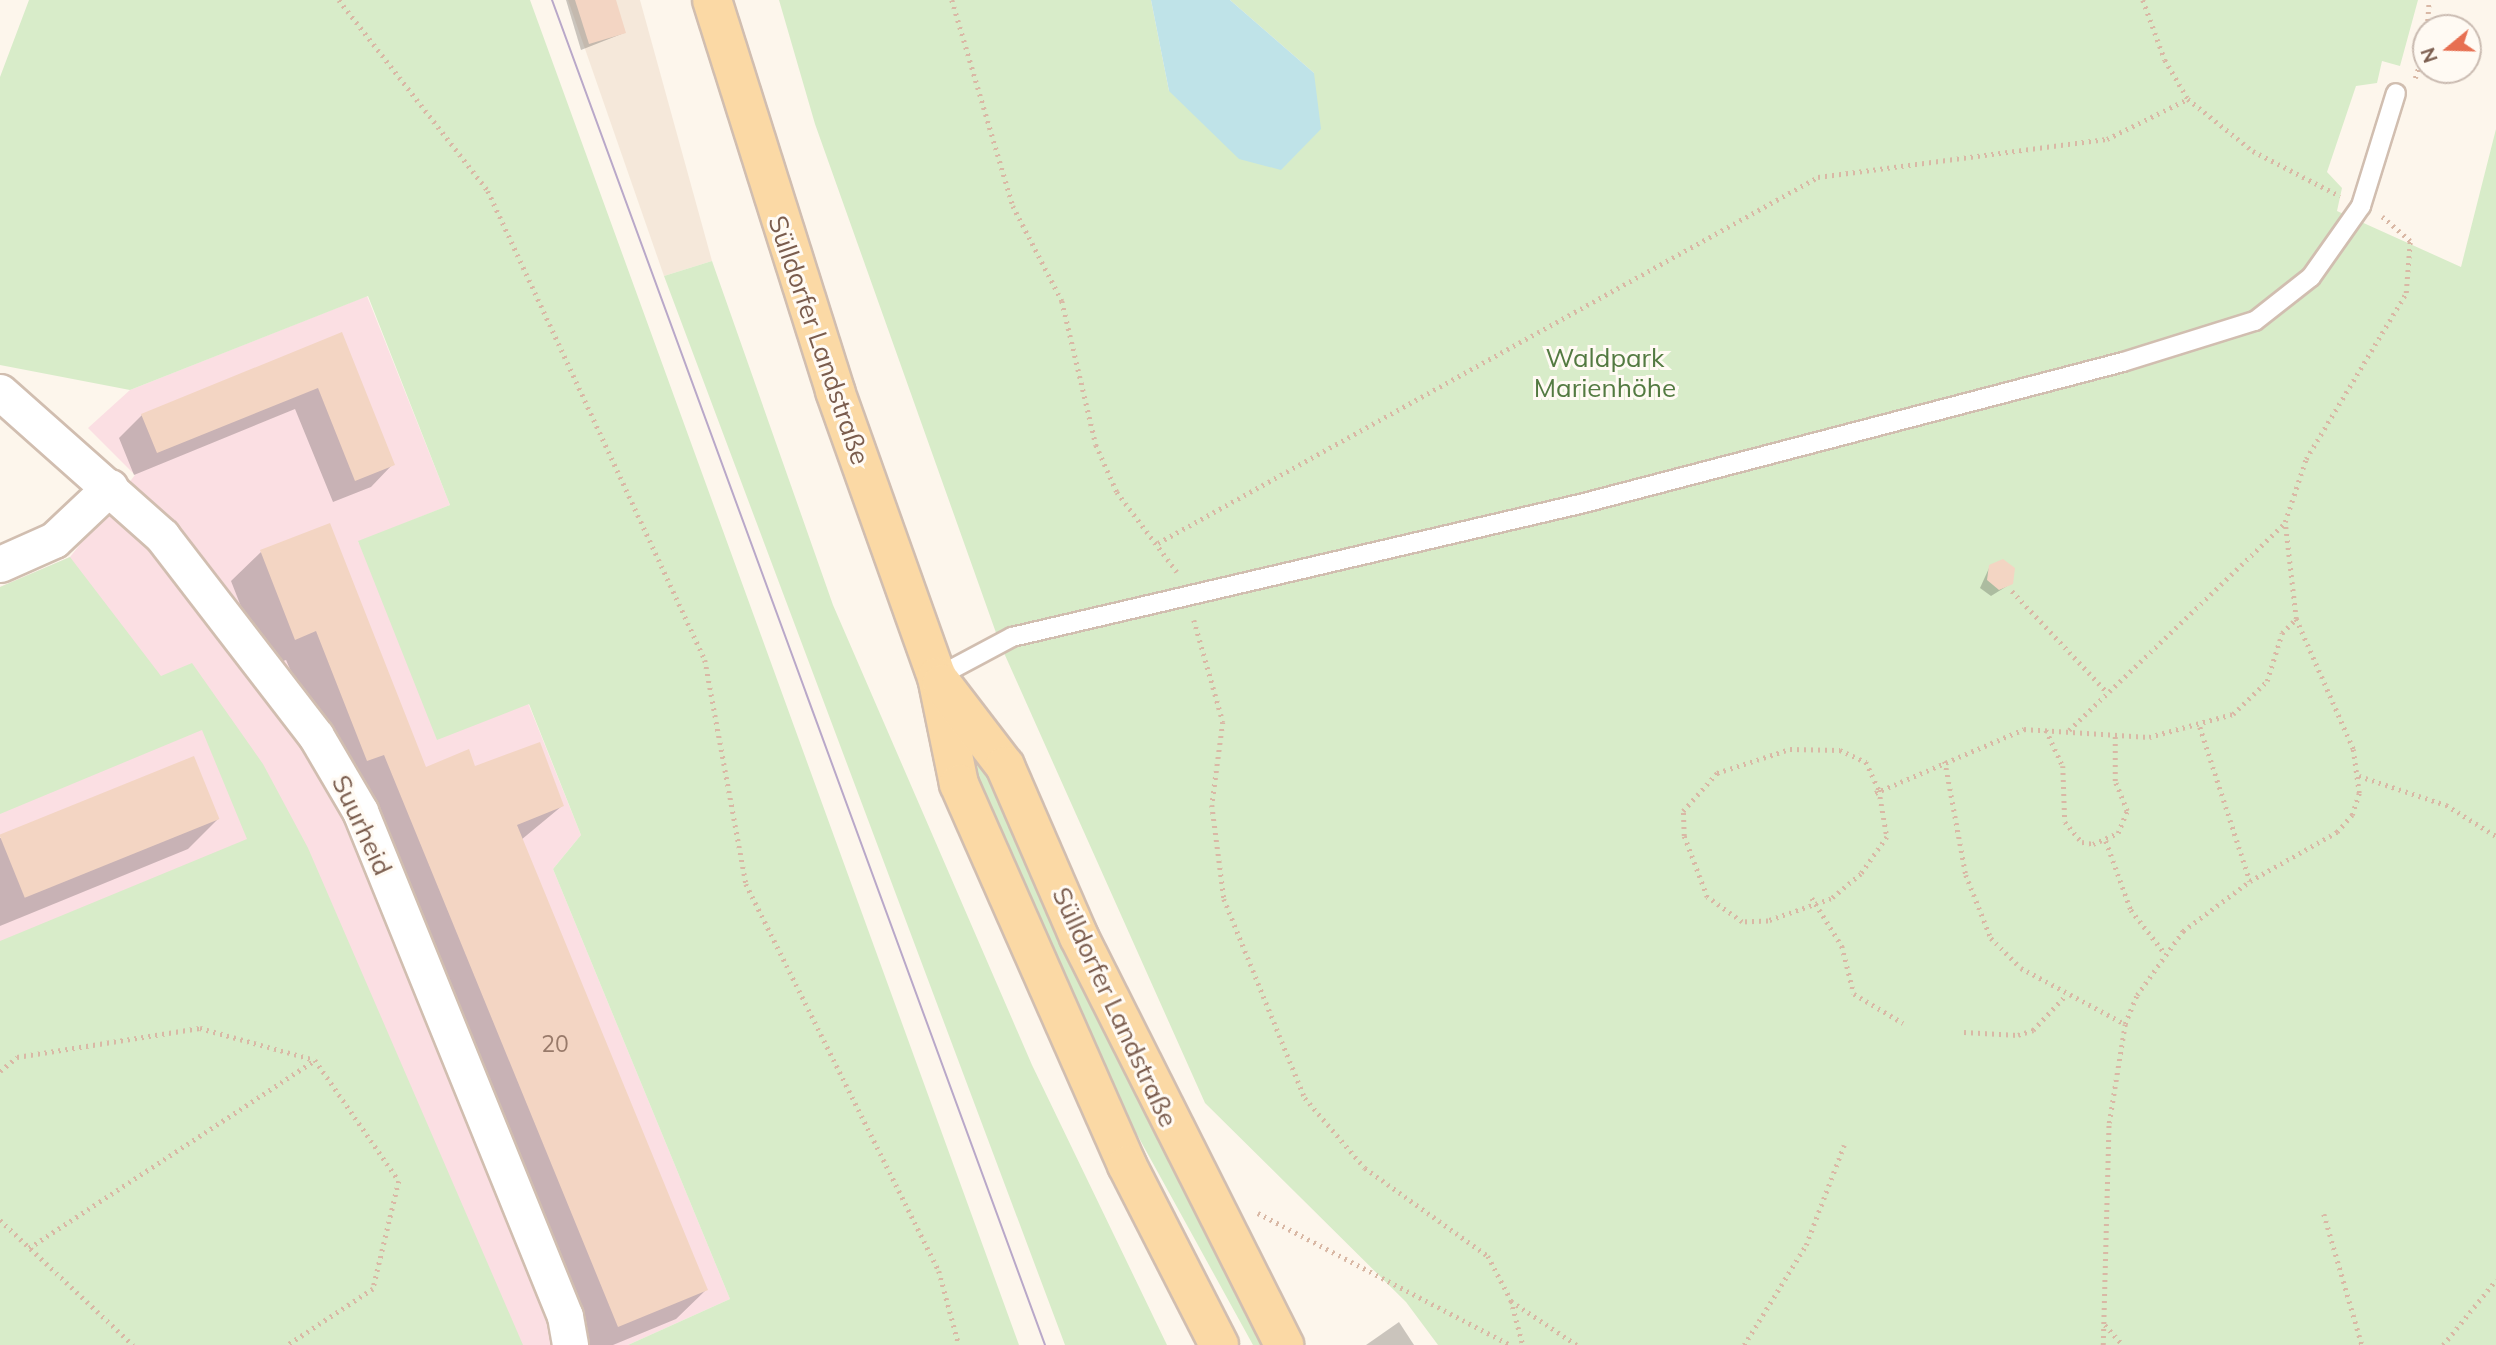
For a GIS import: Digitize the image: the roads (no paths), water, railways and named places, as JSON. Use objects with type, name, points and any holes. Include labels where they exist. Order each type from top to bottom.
[{"type":"main road","name":"Sülldorfer Landstraße","points":[[712,0],[826,365],[937,677],[959,784],[1127,1165],[1219,1345]]},
{"type":"main road","name":"Sülldorfer Landstraße","points":[[937,677],[1005,766],[1079,937],[1284,1345]]},
{"type":"street","name":"Suurheid","points":[[0,392],[110,487],[168,544],[279,684],[360,811],[565,1316],[570,1345]]},
{"type":"street","points":[[0,564],[54,540],[110,487]]},
{"type":"lane","points":[[937,677],[1012,637],[1185,599],[1584,503],[2198,341],[2255,321],[2287,300],[2361,206],[2396,93]]},
{"type":"water","points":[[1151,0],[1230,0],[1314,73],[1321,129],[1281,170],[1239,159],[1169,91]]},
{"type":"tram line","points":[[552,0],[1045,1345]]},
{"type":"park label","name":"Waldpark Marienhöhe","points":[[1605,373]]}]
